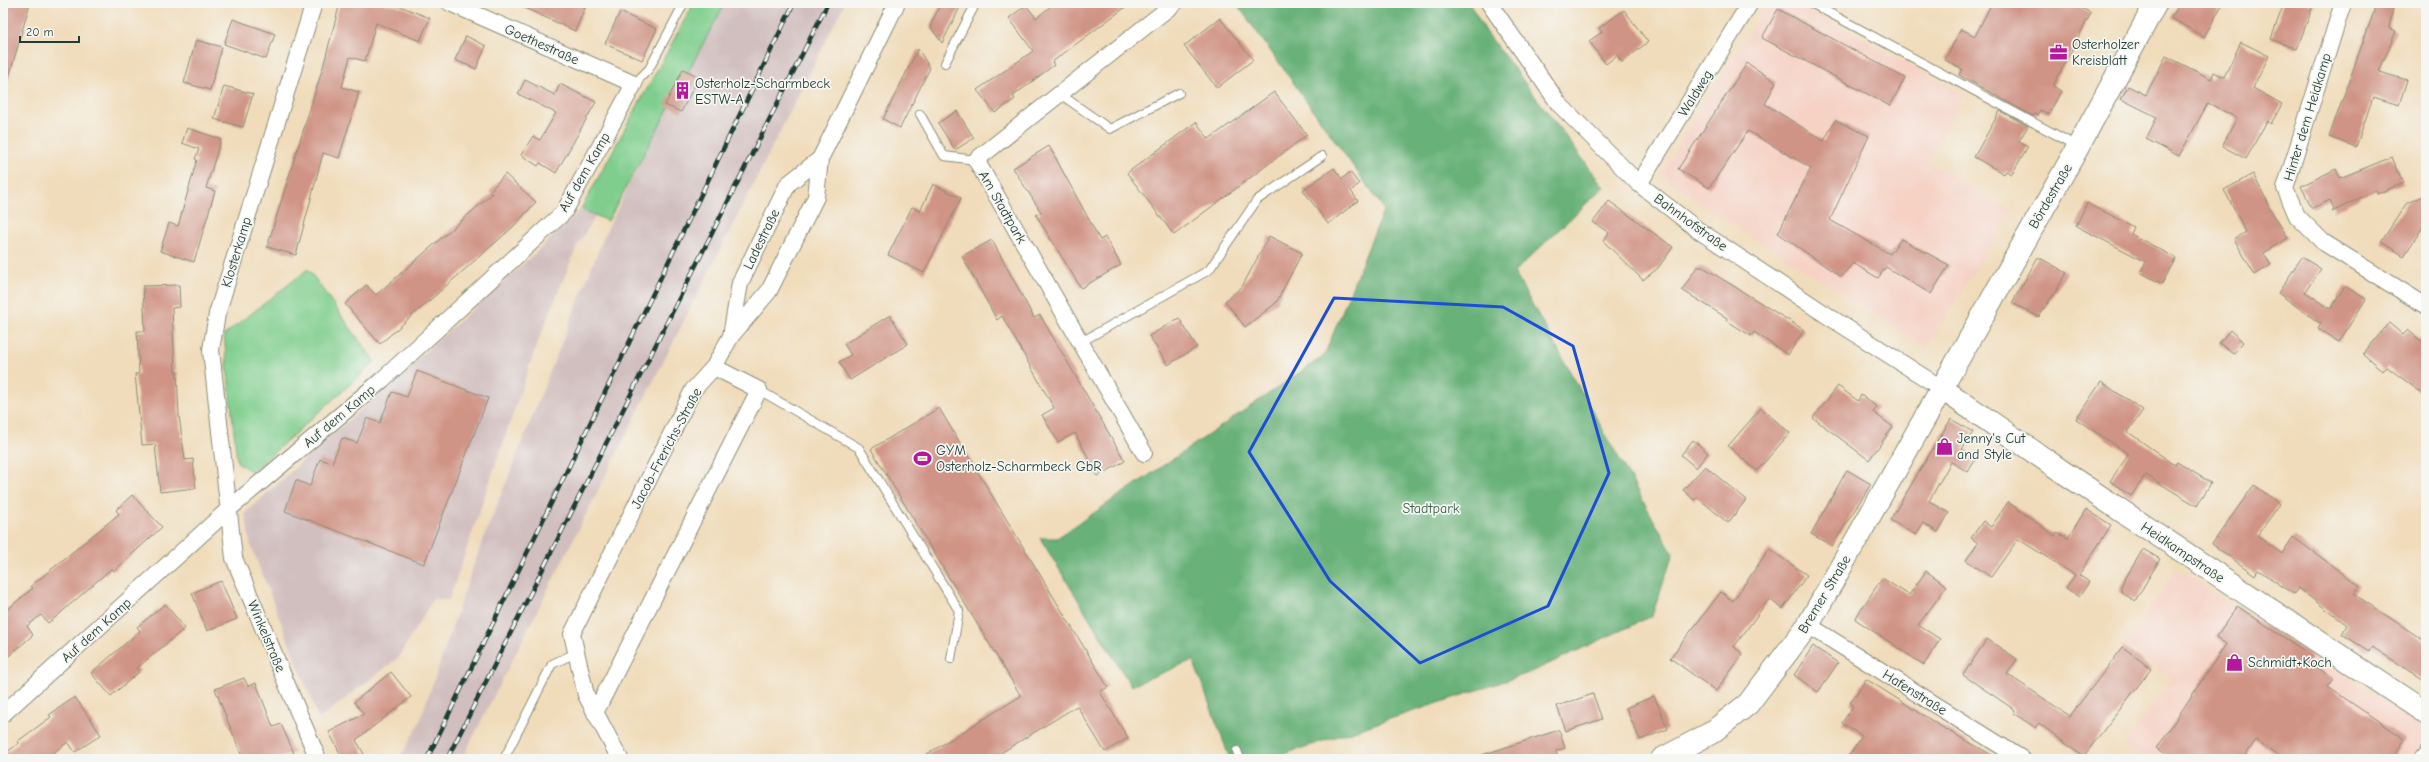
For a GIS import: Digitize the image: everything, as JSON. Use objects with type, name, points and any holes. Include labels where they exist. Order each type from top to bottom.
[{"type":"street","name":"Klosterkamp","points":[[229,509],[211,350],[217,314],[314,3]]},
{"type":"street","name":"Goethestraße","points":[[450,3],[634,84]]},
{"type":"street","name":"Ladestraße","points":[[714,367],[731,336],[769,292],[816,197],[820,159],[897,3]]},
{"type":"street","name":"Am Stadtpark","points":[[1144,453],[976,160],[1175,3]]},
{"type":"street","name":"Bahnhofstraße","points":[[1489,3],[1559,104],[1639,184],[1698,230],[1833,320],[1941,388]]},
{"type":"street","name":"Waldweg","points":[[1639,184],[1750,3]]},
{"type":"street","name":"Bördestraße","points":[[1941,388],[2078,147],[2156,3]]},
{"type":"street","name":"Hinter dem Heidkamp","points":[[2343,3],[2285,188],[2297,216],[2323,242],[2426,306]]},
{"type":"street","name":"Auf dem Kamp","points":[[3,714],[229,509],[382,380],[564,212],[634,84]]},
{"type":"street","name":"Ladestraße","points":[[731,336],[740,283],[788,184],[820,159]]},
{"type":"street","points":[[595,713],[758,390],[714,367]]},
{"type":"street","name":"Jacob-Frerichs-Straße","points":[[620,759],[586,695],[572,634],[693,390],[714,367]]},
{"type":"street","name":"Bremer Straße","points":[[1662,759],[1711,733],[1748,704],[1808,625],[1941,388]]},
{"type":"street","name":"Heidkampstraße","points":[[1941,388],[2063,472],[2426,713]]},
{"type":"street","name":"Winkelstraße","points":[[229,509],[234,558],[318,759]]},
{"type":"street","name":"Hafenstraße","points":[[1808,625],[2022,759]]},
{"type":"lane","points":[[634,84],[649,69],[684,3]]},
{"type":"lane","points":[[945,62],[976,3]]},
{"type":"lane","points":[[1811,3],[2078,147]]},
{"type":"lane","points":[[1060,94],[1110,129],[1178,93]]},
{"type":"lane","points":[[920,114],[944,156],[976,160]]},
{"type":"lane","points":[[1081,342],[1209,270],[1257,200],[1322,156]]},
{"type":"lane","points":[[758,390],[859,448],[959,611],[951,659]]},
{"type":"lane","points":[[504,759],[552,664],[576,653]]},
{"type":"lane","points":[[2417,759],[2426,748]]},
{"type":"highlighted area","points":[[1334,298],[1503,307],[1573,346],[1609,473],[1548,606],[1420,663],[1330,581],[1249,452]]},
{"type":"shaded area","points":[[716,3],[845,3],[462,759],[399,759],[418,726],[479,550],[603,239]]},
{"type":"shaded area","points":[[1767,3],[1799,3],[1965,95],[1928,161],[2012,211],[1926,348],[1706,207],[1660,174]]},
{"type":"shaded area","points":[[581,209],[595,216],[577,246],[537,344],[449,600],[433,599],[398,658],[319,719],[250,543],[245,513],[540,249]]},
{"type":"shaded area","name":"Schmidt+Koch","points":[[2176,568],[2426,728],[2426,759],[2139,759],[2123,748],[2171,678],[2124,646]]},
{"type":"green space","points":[[694,3],[725,3],[608,221],[581,209]]},
{"type":"green space","name":"Stadtpark","points":[[1236,3],[1469,3],[1487,33],[1604,187],[1514,272],[1673,554],[1652,616],[1529,673],[1269,759],[1230,759],[1193,660],[1131,686],[1040,538],[1057,538],[1324,356],[1384,209]]},
{"type":"green space","points":[[308,269],[375,362],[252,472],[237,462],[224,335]]},
{"type":"building","points":[[3,3],[30,3],[7,84],[3,83]]},
{"type":"building","points":[[340,3],[382,3],[402,7],[430,18],[420,41],[376,23],[365,61],[350,57],[342,87],[359,92],[339,158],[323,153],[296,255],[267,247],[323,67]]},
{"type":"building","points":[[514,3],[587,3],[575,31]]},
{"type":"building","points":[[941,3],[962,3],[942,43],[930,26]]},
{"type":"building","points":[[1055,3],[1131,3],[1052,62],[1054,65],[1013,96],[1015,99],[995,113],[977,90],[1033,51],[1009,18],[1026,5],[1036,18]]},
{"type":"building","points":[[1992,3],[2073,3],[2091,13],[2053,86],[2061,91],[2049,114],[2040,110],[2037,115],[2035,114],[2033,116],[1959,75],[1962,69],[1945,60],[1961,29],[1975,36]]},
{"type":"building","points":[[2180,3],[2223,3],[2204,37],[2171,18]]},
{"type":"building","points":[[2284,3],[2314,3],[2297,49],[2271,39]]},
{"type":"building","points":[[2377,3],[2394,3],[2389,28],[2396,31],[2379,72],[2407,80],[2399,105],[2373,97],[2356,147],[2329,137]]},
{"type":"building","points":[[1778,9],[1905,78],[1890,106],[1762,38]]},
{"type":"building","points":[[1624,10],[1648,42],[1622,62],[1617,55],[1606,64],[1589,41],[1602,32],[1599,28]]},
{"type":"building","points":[[620,12],[657,29],[642,60],[605,44]]},
{"type":"building","points":[[1220,18],[1253,60],[1217,88],[1184,46]]},
{"type":"building","points":[[233,19],[275,34],[266,59],[224,44]]},
{"type":"building","points":[[466,36],[486,46],[476,69],[455,60]]},
{"type":"building","points":[[196,40],[222,47],[210,90],[184,83]]},
{"type":"building","points":[[2241,42],[2269,56],[2253,88],[2282,104],[2271,124],[2267,121],[2246,159],[2222,146],[2237,118],[2208,103],[2179,156],[2146,139],[2157,117],[2121,99],[2128,86],[2146,95],[2166,56],[2211,79],[2214,72],[2224,77]]},
{"type":"building","points":[[918,49],[930,68],[900,128],[883,119]]},
{"type":"building","points":[[1747,63],[1776,82],[1765,104],[1824,141],[1835,120],[1869,136],[1830,220],[1890,254],[1901,239],[1949,265],[1931,294],[1886,267],[1878,278],[1853,263],[1841,277],[1778,233],[1811,168],[1748,131],[1709,188],[1678,169]]},
{"type":"building","name":"Osterholz-Scharmbeck ESTW-A","points":[[683,69],[699,77],[681,112],[665,105]]},
{"type":"building","points":[[525,80],[555,95],[560,84],[596,102],[556,173],[540,163],[538,166],[521,155],[533,136],[540,140],[556,113],[518,94]]},
{"type":"building","points":[[224,86],[253,94],[243,127],[214,119]]},
{"type":"building","points":[[1274,92],[1307,135],[1174,235],[1127,173],[1196,122],[1209,139]]},
{"type":"building","points":[[957,111],[974,138],[955,150],[938,123]]},
{"type":"building","points":[[2000,111],[2028,126],[2019,141],[2028,146],[2012,174],[2006,171],[2004,174],[1974,157]]},
{"type":"building","points":[[187,128],[221,139],[206,188],[215,191],[194,262],[160,251],[169,223],[178,226],[197,160],[195,159],[199,149],[182,143]]},
{"type":"building","points":[[1049,146],[1100,240],[1105,237],[1121,265],[1081,288],[1036,215],[1041,212],[1013,168]]},
{"type":"building","points":[[2392,157],[2403,183],[2377,194],[2376,190],[2332,212],[2334,209],[2330,200],[2312,208],[2301,186],[2336,169],[2340,178]]},
{"type":"building","points":[[1334,168],[1342,179],[1350,172],[1359,184],[1351,191],[1358,201],[1328,224],[1303,190]]},
{"type":"building","points":[[505,174],[536,202],[513,227],[380,344],[345,304],[366,285],[376,295],[492,194],[489,192]]},
{"type":"building","points":[[2253,174],[2268,203],[2267,204],[2288,238],[2263,253],[2271,265],[2255,275],[2234,239],[2246,232],[2224,190]]},
{"type":"building","points":[[933,184],[961,198],[924,273],[888,255],[912,207],[920,211]]},
{"type":"building","points":[[2426,195],[2426,222],[2404,256],[2381,242],[2406,204]]},
{"type":"building","points":[[1609,201],[1673,247],[1658,268],[1643,280],[1603,241],[1609,233],[1593,222]]},
{"type":"building","points":[[2087,203],[2134,227],[2131,234],[2176,258],[2162,284],[2140,272],[2146,262],[2076,226]]},
{"type":"building","points":[[1269,236],[1302,253],[1276,303],[1245,327],[1225,301],[1242,287]]},
{"type":"building","points":[[992,240],[1034,318],[1040,315],[1125,461],[1098,476],[1075,433],[1058,442],[1042,415],[1054,408],[1002,316],[997,320],[962,256]]},
{"type":"building","points":[[2038,257],[2067,273],[2039,317],[2012,303]]},
{"type":"building","points":[[2302,257],[2321,269],[2305,292],[2331,309],[2345,286],[2366,299],[2339,342],[2318,329],[2321,324],[2278,293]]},
{"type":"building","points":[[1697,267],[1703,267],[1804,330],[1788,355],[1754,332],[1751,336],[1726,320],[1727,318],[1682,290]]},
{"type":"building","points":[[179,285],[180,307],[172,308],[175,372],[177,372],[179,416],[185,460],[193,459],[196,488],[160,492],[155,444],[142,445],[135,374],[139,374],[137,331],[145,331],[143,286]]},
{"type":"building","points":[[890,315],[908,344],[850,380],[839,362],[851,355],[844,344]]},
{"type":"building","points":[[1179,318],[1197,347],[1168,365],[1149,336]]},
{"type":"building","points":[[2389,323],[2403,335],[2408,330],[2426,345],[2426,396],[2387,367],[2383,371],[2363,354]]},
{"type":"building","points":[[2230,330],[2243,342],[2233,354],[2219,343]]},
{"type":"building","points":[[417,371],[488,398],[424,564],[285,511],[296,480],[310,486],[320,459],[332,463],[342,438],[357,443],[367,418],[380,423],[392,392],[407,397]]},
{"type":"building","points":[[2101,382],[2143,410],[2128,432],[2175,465],[2177,462],[2211,483],[2197,506],[2146,475],[2131,496],[2110,481],[2129,454],[2076,419]]},
{"type":"building","points":[[1838,386],[1858,401],[1861,395],[1877,407],[1873,412],[1893,427],[1869,460],[1813,418]]},
{"type":"building","points":[[939,408],[1108,687],[1100,692],[1128,738],[1105,752],[1077,706],[991,759],[919,759],[1021,696],[871,449]]},
{"type":"building","points":[[1761,408],[1790,433],[1757,471],[1728,446]]},
{"type":"building","points":[[1951,419],[1973,432],[1962,449],[1977,457],[1968,472],[1951,462],[1929,501],[1949,513],[1938,532],[1923,523],[1916,535],[1890,520]]},
{"type":"building","points":[[1693,440],[1708,453],[1696,468],[1681,455]]},
{"type":"building","points":[[1705,466],[1746,500],[1728,523],[1697,497],[1694,500],[1683,490]]},
{"type":"building","points":[[1847,470],[1871,484],[1832,546],[1811,534]]},
{"type":"building","points":[[2254,485],[2280,504],[2257,536],[2282,554],[2293,537],[2360,586],[2354,594],[2426,642],[2426,681],[2372,647],[2369,651],[2342,634],[2347,625],[2298,588],[2294,594],[2258,570],[2255,575],[2212,544]]},
{"type":"building","points":[[132,495],[162,527],[114,571],[112,568],[48,623],[41,615],[27,626],[33,635],[3,661],[3,613],[33,588],[31,586],[119,514],[116,510]]},
{"type":"building","points":[[2008,502],[2055,536],[2057,533],[2068,538],[2086,509],[2111,525],[2079,575],[2089,582],[2079,597],[2066,588],[2075,575],[2018,539],[1991,577],[1966,560],[1978,543],[1971,538],[1983,521],[1991,527]]},
{"type":"building","points":[[1769,549],[1807,575],[1783,609],[1769,599],[1734,647],[1743,654],[1716,691],[1670,658],[1721,592],[1733,601]]},
{"type":"building","points":[[2143,549],[2160,559],[2135,601],[2121,592],[2121,586]]},
{"type":"building","points":[[1926,571],[1947,586],[1918,625],[1940,639],[1924,665],[1855,619],[1882,578],[1909,595]]},
{"type":"building","points":[[221,581],[237,619],[207,631],[192,593]]},
{"type":"building","points":[[165,604],[185,628],[137,668],[140,671],[111,696],[91,673],[140,631],[137,627]]},
{"type":"building","name":"Schmidt+Koch","points":[[2237,606],[2312,656],[2308,662],[2334,679],[2328,687],[2405,739],[2392,759],[2284,759],[2256,740],[2243,759],[2173,759],[2157,748],[2226,644],[2216,637]]},
{"type":"building","points":[[1987,639],[2017,659],[2007,674],[2070,716],[2123,647],[2151,669],[2083,757],[2039,723],[2036,728],[2013,713],[2015,710],[1963,675]]},
{"type":"building","points":[[1813,646],[1838,663],[1818,692],[1794,675]]},
{"type":"building","points":[[391,672],[411,697],[356,740],[364,754],[353,759],[343,759],[329,732],[364,714],[354,702]]},
{"type":"building","points":[[244,678],[248,686],[256,683],[273,727],[281,724],[294,753],[278,759],[243,759],[215,689]]},
{"type":"building","points":[[1866,679],[1942,727],[1999,759],[1847,759],[1862,736],[1842,723],[1853,706],[1850,703]]},
{"type":"building","points":[[1593,694],[1602,719],[1566,731],[1557,706]]},
{"type":"building","points":[[1654,696],[1668,729],[1640,740],[1626,708]]},
{"type":"building","points":[[75,697],[101,735],[75,752],[68,742],[45,759],[3,759],[3,755],[19,743],[18,741],[51,717],[49,715]]},
{"type":"building","points":[[1559,730],[1565,748],[1556,751],[1558,759],[1479,759],[1479,756]]},
{"type":"railway","points":[[427,759],[794,3]]},
{"type":"railway","points":[[447,759],[828,3]]},
{"type":"place","name":"Osterholzer Kreisblatt","points":[[2059,52]]},
{"type":"place","name":"Osterholz-Scharmbeck ESTW-A","points":[[682,91]]},
{"type":"place","name":"Jenny's Cut and Style","points":[[1944,446]]},
{"type":"place","name":"GYM Osterholz-Scharmbeck GbR","points":[[923,458]]},
{"type":"place","name":"Schmidt+Koch","points":[[2235,662]]}]
